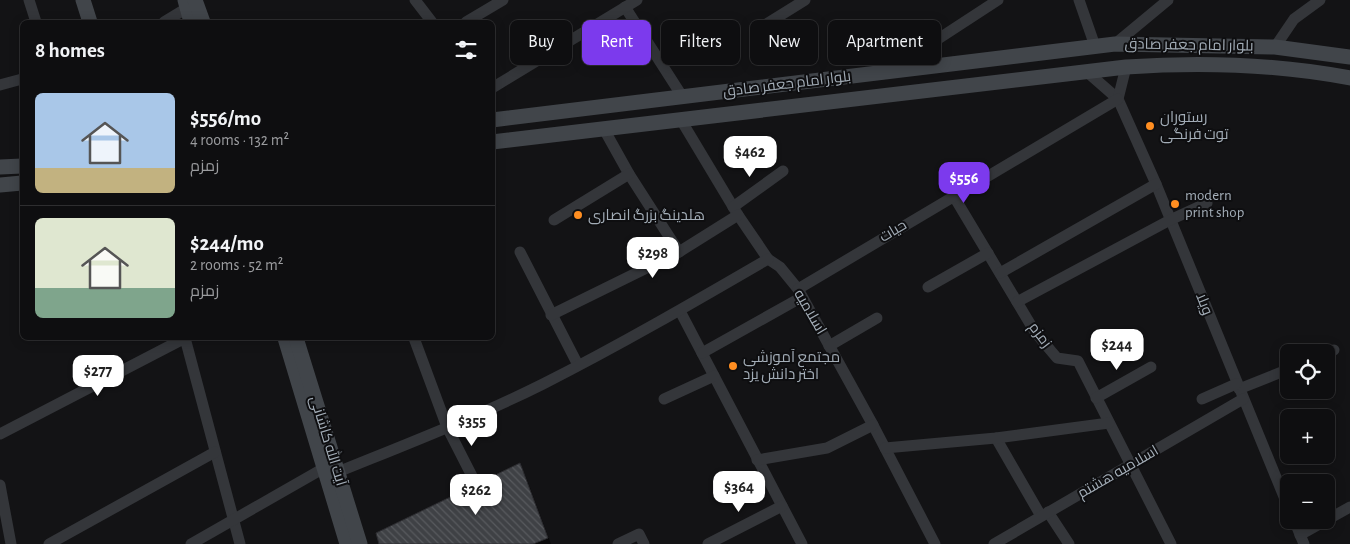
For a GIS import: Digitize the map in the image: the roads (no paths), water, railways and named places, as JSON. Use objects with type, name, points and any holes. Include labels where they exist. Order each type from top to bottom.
[{"type":"main road","points":[[83,0],[89,20]]},
{"type":"main road","points":[[190,8],[201,20]]},
{"type":"main road","name":"بلوار امام جعفر صادق","points":[[495,120],[1115,44],[1275,47],[1350,57]]},
{"type":"main road","name":"بلوار امام جعفر صادق","points":[[495,142],[1086,71],[1166,64],[1280,68],[1350,78]]},
{"type":"main road","points":[[856,99],[847,93],[846,87],[849,81],[858,75]]},
{"type":"main road","points":[[820,80],[831,86],[834,94],[830,102]]},
{"type":"main road","points":[[0,167],[20,166]]},
{"type":"main road","points":[[0,185],[20,183]]},
{"type":"main road","name":"آیت الله کاشانی","points":[[286,340],[331,470],[360,544]]},
{"type":"main road","name":"آیت الله کاشانی","points":[[297,340],[331,470],[347,544]]},
{"type":"street","points":[[29,0],[35,20]]},
{"type":"street","points":[[415,0],[430,20]]},
{"type":"street","points":[[469,20],[503,0]]},
{"type":"street","points":[[495,86],[637,0]]},
{"type":"street","points":[[773,20],[805,0]]},
{"type":"street","points":[[918,68],[932,43],[998,0]]},
{"type":"street","points":[[1115,44],[1168,0]]},
{"type":"street","points":[[1275,47],[1294,19],[1320,0]]},
{"type":"street","points":[[1083,2],[1096,46]]},
{"type":"street","points":[[625,7],[682,96]]},
{"type":"street","points":[[168,20],[190,8]]},
{"type":"street","points":[[1118,99],[1126,67]]},
{"type":"street","name":"ویلا","points":[[1086,71],[1118,99],[1156,184],[1239,391],[1280,487]]},
{"type":"street","points":[[0,85],[20,80]]},
{"type":"street","name":"حیات","points":[[702,353],[953,195],[1118,99]]},
{"type":"street","name":"اسلامیه","points":[[681,120],[736,211],[768,259],[780,267],[800,293],[873,425],[935,544]]},
{"type":"street","points":[[605,130],[629,174],[679,252]]},
{"type":"street","points":[[551,315],[679,252],[736,211],[783,171]]},
{"type":"street","points":[[554,220],[629,174]]},
{"type":"street","points":[[1000,273],[1156,184]]},
{"type":"street","name":"زمزم","points":[[953,195],[1035,332],[1057,358],[1078,362],[1171,544]]},
{"type":"street","points":[[1017,302],[1170,220],[1207,203]]},
{"type":"street","points":[[520,252],[578,365]]},
{"type":"street","points":[[928,287],[988,253]]},
{"type":"street","points":[[191,544],[234,519],[331,470],[447,427],[543,384],[680,311],[768,259]]},
{"type":"street","points":[[680,311],[802,544]]},
{"type":"street","points":[[829,346],[878,318]]},
{"type":"street","points":[[0,434],[181,340]]},
{"type":"street","points":[[186,340],[240,544]]},
{"type":"street","points":[[415,340],[447,427],[474,480]]},
{"type":"street","points":[[1096,398],[1151,367]]},
{"type":"street","points":[[1202,399],[1239,391],[1280,373]]},
{"type":"street","points":[[664,399],[714,376]]},
{"type":"street","name":"اسلامیه هشتم","points":[[994,544],[1131,464],[1239,391]]},
{"type":"street","points":[[885,448],[996,438],[1109,423]]},
{"type":"street","points":[[757,460],[827,448],[873,425]]},
{"type":"street","points":[[996,438],[1045,514],[1069,544]]},
{"type":"street","points":[[48,544],[215,452]]},
{"type":"street","points":[[0,485],[3,520],[11,544]]},
{"type":"street","points":[[708,544],[782,506]]},
{"type":"street","points":[[1302,539],[1350,507]]},
{"type":"street","points":[[618,544],[638,534],[644,544]]},
{"type":"place","name":"رستوران توت فرنگی","points":[[1150,126]]},
{"type":"place","name":"modern print shop","points":[[1175,204]]},
{"type":"place","name":"هلدینگ بزرگ انصاری","points":[[578,215]]},
{"type":"place","name":"مجتمع آموزشی اختر دانش یزد","points":[[733,366]]}]
